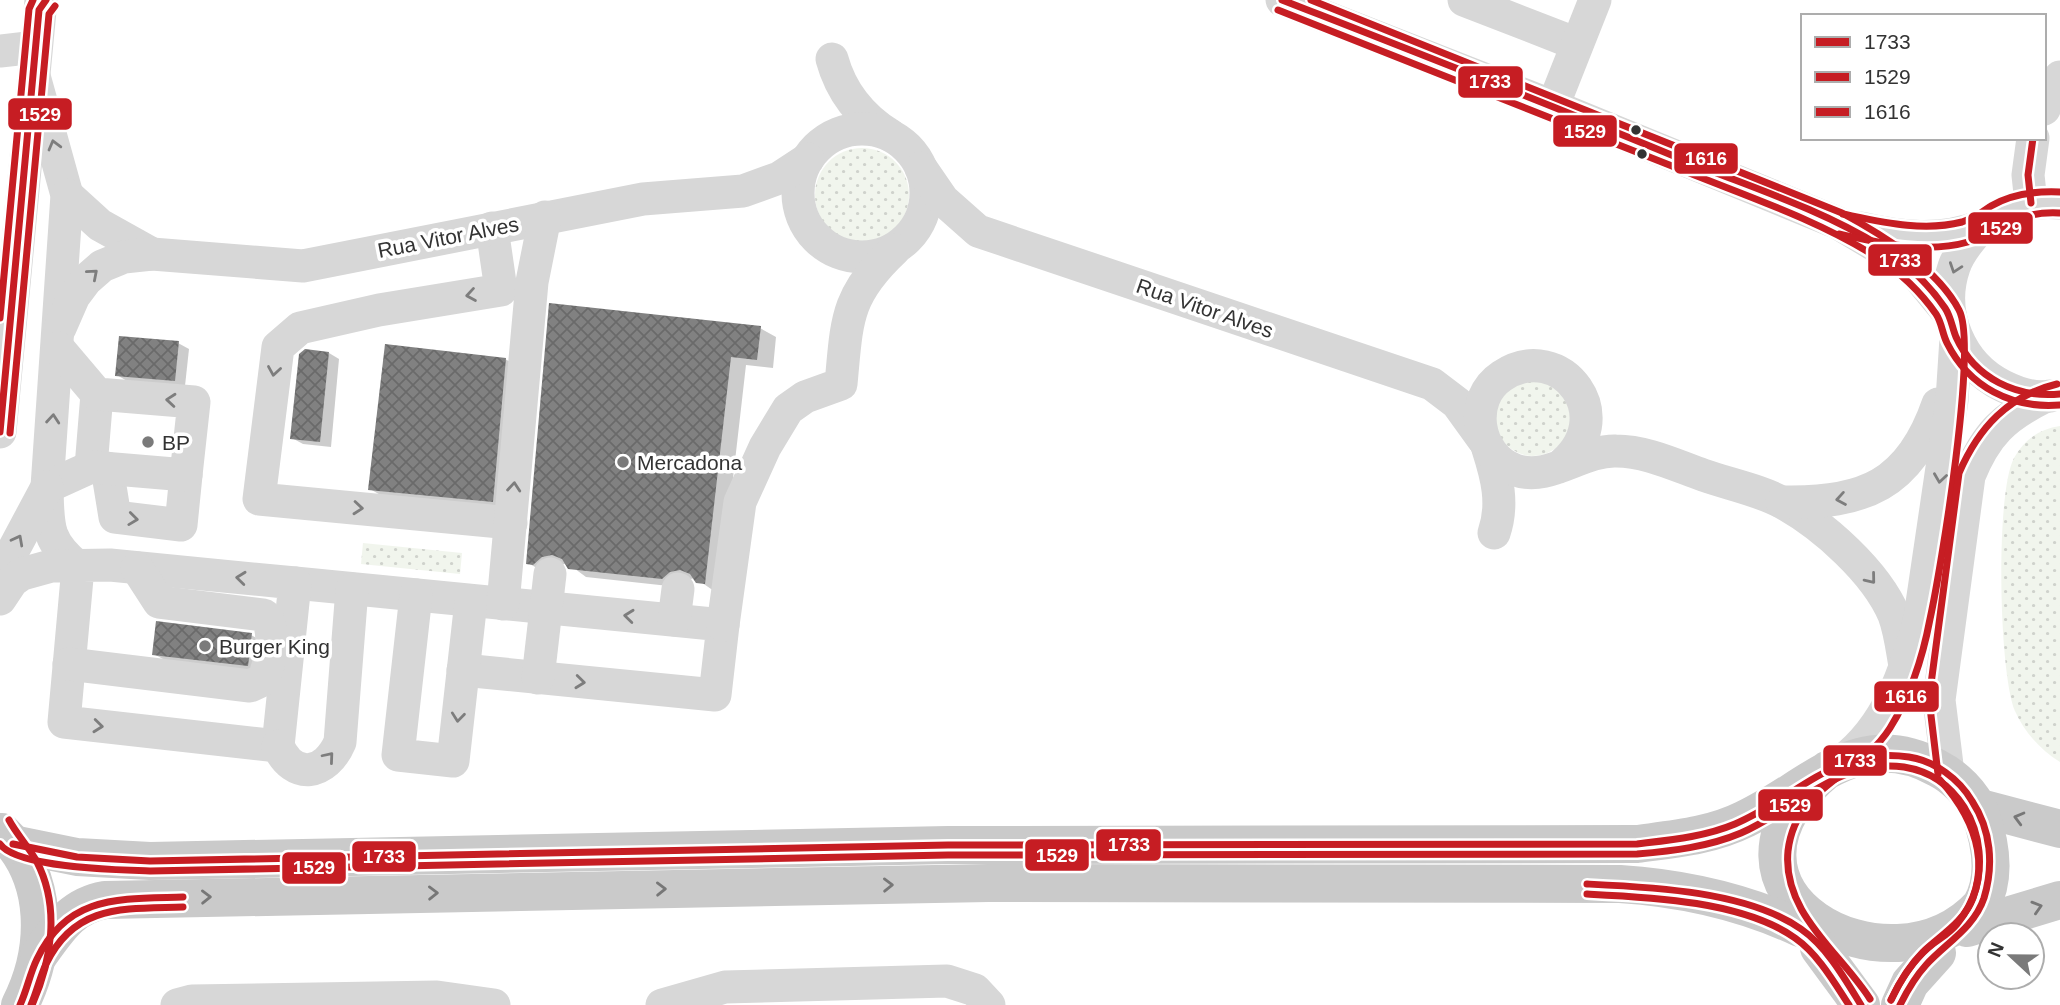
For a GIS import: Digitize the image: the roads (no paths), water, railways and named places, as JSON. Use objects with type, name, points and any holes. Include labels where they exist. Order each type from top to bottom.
[{"type":"main road","points":[[4,833],[77,858],[150,861],[962,845],[1637,844],[1709,833],[1746,819],[1835,765],[1869,754],[1896,753],[1924,760],[1948,773],[1978,807],[1989,837],[1991,869],[1983,900],[1967,928],[1937,953],[1910,983],[1900,1005]]},
{"type":"main road","points":[[1835,765],[1804,789],[1787,814],[1778,843],[1778,873],[1785,902],[1861,1005]]},
{"type":"main road","points":[[1978,807],[2060,830]]},
{"type":"main road","points":[[4,833],[28,867],[37,891],[41,921],[39,955],[31,983],[20,1005]]},
{"type":"main road","points":[[39,955],[73,913],[90,903],[105,901],[988,883],[1650,886],[1714,898],[1776,917],[1843,960],[1875,967],[1907,965],[1937,953]]},
{"type":"main road","points":[[1967,928],[2060,900]]},
{"type":"street","points":[[1282,0],[1553,106],[1838,223],[1900,261],[1918,276],[1953,338],[1971,362],[1991,380],[2017,393],[2052,395]]},
{"type":"street","points":[[1464,0],[1577,44]]},
{"type":"street","points":[[1553,106],[1595,0]]},
{"type":"street","points":[[0,432],[42,3]]},
{"type":"street","points":[[0,51],[35,61]]},
{"type":"street","name":"Rua Vitor Alves","points":[[35,61],[67,195],[47,487],[51,536],[55,547],[78,567]]},
{"type":"street","points":[[848,313],[834,268],[799,204],[798,188],[813,153],[834,67],[848,96],[866,117],[890,135]]},
{"type":"street","points":[[2046,105],[2060,78]]},
{"type":"street","name":"Rua Vitor Alves","points":[[59,338],[74,296],[102,266],[124,257],[152,254],[303,266],[643,199],[743,191],[779,178],[844,132],[867,130],[890,135],[908,149],[943,200],[978,231]]},
{"type":"street","points":[[1835,765],[1871,736],[1884,717],[1905,666],[1920,617],[1952,400],[1953,338],[1949,291],[1954,267],[1965,245],[1981,227],[1996,216],[2045,203],[2028,175],[2033,140]]},
{"type":"street","points":[[463,670],[716,695],[740,502],[765,447],[788,409],[805,397],[841,384],[848,313],[870,272],[899,245],[922,215],[926,191],[921,168]]},
{"type":"street","name":"Rua Vitor Alves","points":[[743,191],[778,206],[835,252],[857,257],[880,256],[899,245],[946,232],[978,231],[1433,384],[1468,386],[1510,371],[1536,366],[1550,368],[1573,383],[1605,427],[1638,453]]},
{"type":"street","name":"Rua Vitor Alves","points":[[67,195],[100,225],[152,254]]},
{"type":"street","points":[[416,595],[398,755],[453,761],[463,670],[511,523],[532,282],[545,218]]},
{"type":"street","points":[[1838,223],[1917,237],[1981,227]]},
{"type":"street","points":[[492,228],[501,290],[379,310],[300,328],[278,347],[259,499],[511,523]]},
{"type":"street","points":[[59,338],[97,394],[99,467],[115,517],[181,525],[194,402],[97,394]]},
{"type":"street","name":"Rua Vitor Alves","points":[[1782,502],[1842,500],[1866,494],[1897,475],[1918,451],[1931,426],[1953,338]]},
{"type":"street","points":[[1510,371],[1498,378],[1483,400],[1480,426],[1498,486],[1496,528],[1524,491],[1579,448],[1587,421],[1581,394]]},
{"type":"street","name":"Rua Vitor Alves","points":[[1433,384],[1457,403],[1499,461],[1513,470],[1530,474],[1552,470],[1599,452],[1638,453],[1782,502],[1847,552],[1870,577],[1894,614],[1905,666]]},
{"type":"street","points":[[1948,773],[1939,699],[1969,476],[1981,447],[1996,429],[2016,411],[2052,395]]},
{"type":"street","points":[[47,487],[99,467],[186,475]]},
{"type":"street","name":"Rua Vitor Alves","points":[[0,598],[8,560],[47,487]]},
{"type":"street","points":[[278,746],[64,723],[78,567],[110,565],[546,608],[676,605],[723,625]]},
{"type":"street","name":"Rua Vitor Alves","points":[[0,598],[12,581],[22,574],[51,566],[78,567]]},
{"type":"street","points":[[69,674],[250,686],[263,680],[268,666],[272,625],[264,615],[159,602],[137,568]]},
{"type":"street","points":[[538,678],[550,574]]},
{"type":"street","points":[[295,583],[278,746],[289,765],[299,769],[321,767],[335,753],[340,742],[352,589]]},
{"type":"street","points":[[69,674],[282,707]]},
{"type":"street","points":[[662,1005],[725,987],[947,981],[975,990],[989,1005]]},
{"type":"street","points":[[177,1005],[192,1001],[439,1001],[494,1005]]},
{"type":"place","name":"BP","points":[[148,442]]},
{"type":"place","name":"Mercadona","points":[[623,462]]},
{"type":"place","name":"Burger King","points":[[205,646]]}]
